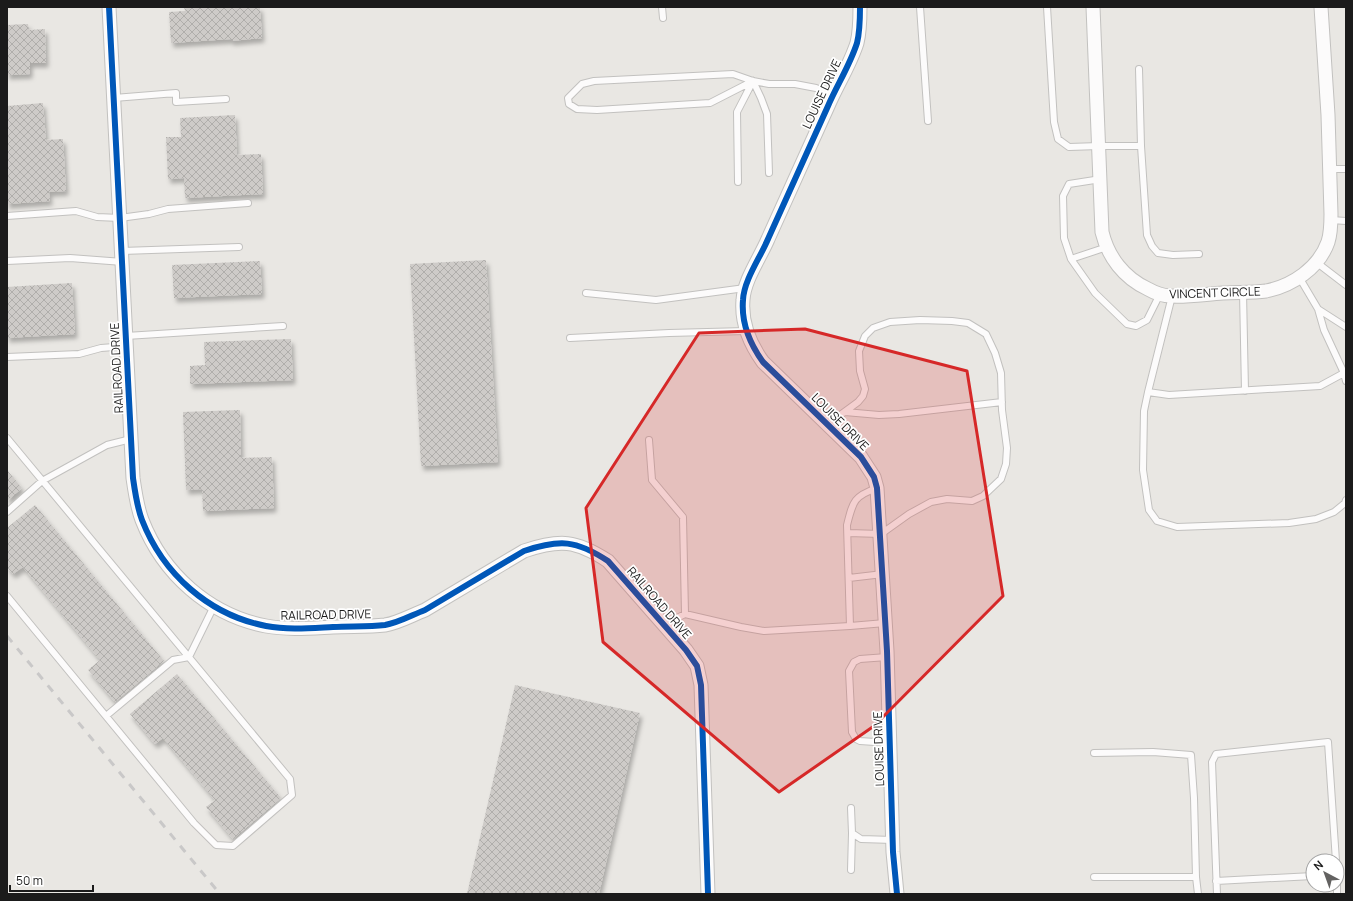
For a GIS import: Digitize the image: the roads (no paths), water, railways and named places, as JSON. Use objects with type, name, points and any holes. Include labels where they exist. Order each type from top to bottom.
[{"type":"street","name":"RAILROAD DRIVE","points":[[109,7],[133,478],[142,518],[147,532],[172,572],[193,591],[214,606],[243,620],[266,626],[289,629],[386,625],[425,610],[524,551],[542,545],[557,543],[581,546],[594,552],[608,561],[686,650],[697,666],[701,685],[708,894]]},
{"type":"street","name":"LOUISE DRIVE","points":[[860,7],[859,33],[856,43],[846,68],[745,288],[743,317],[746,331],[754,350],[763,362],[861,457],[874,477],[877,488],[883,574],[893,840],[897,894]]},
{"type":"street","name":"VINCENT CIRCLE","points":[[1093,7],[1102,232],[1114,260],[1122,271],[1141,286],[1166,295],[1265,291],[1282,287],[1299,278],[1316,262],[1323,252],[1328,242],[1331,220],[1330,170],[1321,7]]},
{"type":"lane","points":[[662,7],[663,18]]},
{"type":"lane","points":[[920,7],[928,121]]},
{"type":"lane","points":[[1047,7],[1054,122],[1058,139],[1069,147],[1141,146]]},
{"type":"lane","points":[[1139,69],[1141,146],[1147,235],[1152,246],[1158,253],[1198,254]]},
{"type":"lane","points":[[753,81],[710,103],[597,110],[576,109],[569,104],[568,98],[582,84],[594,81],[733,74],[753,81],[769,84],[795,84],[816,88],[833,95]]},
{"type":"lane","points":[[753,81],[767,114],[769,173]]},
{"type":"lane","points":[[738,182],[738,112],[753,81]]},
{"type":"lane","points":[[114,98],[176,93],[176,102],[226,99]]},
{"type":"lane","points":[[1330,170],[1346,169]]},
{"type":"lane","points":[[1101,179],[1069,184],[1063,196],[1064,238],[1071,259],[1095,293],[1127,324],[1136,326],[1147,320],[1166,295]]},
{"type":"lane","points":[[7,216],[76,211],[97,217],[120,218],[149,214],[168,209],[248,203]]},
{"type":"lane","points":[[1331,220],[1346,221]]},
{"type":"lane","points":[[1071,259],[1107,246]]},
{"type":"lane","points":[[7,262],[70,258],[122,257],[239,247]]},
{"type":"lane","points":[[1316,262],[1346,285]]},
{"type":"lane","points":[[1299,278],[1318,309],[1324,330],[1344,373],[1346,381]]},
{"type":"lane","points":[[586,293],[656,300],[745,288]]},
{"type":"lane","points":[[1243,292],[1245,391]]},
{"type":"lane","points":[[1166,295],[1144,411],[1143,470],[1149,510],[1157,521],[1177,527],[1220,527],[1289,523],[1316,519],[1334,512],[1345,503],[1346,500]]},
{"type":"lane","points":[[1318,309],[1346,327]]},
{"type":"lane","points":[[828,424],[858,402],[863,396],[866,389],[860,371],[859,351],[865,336],[874,328],[890,322],[920,320],[968,323],[986,334],[995,353],[1001,373],[1006,448],[1006,464],[1001,479],[983,496],[972,501],[947,499],[932,502],[909,514],[881,534],[848,533]]},
{"type":"lane","points":[[7,357],[79,354],[127,341],[283,326]]},
{"type":"lane","points":[[570,338],[746,331]]},
{"type":"lane","points":[[1148,392],[1169,395],[1320,386],[1344,373]]},
{"type":"lane","points":[[845,412],[879,415],[899,414],[1002,402]]},
{"type":"lane","points":[[7,438],[290,779],[292,795],[233,846],[216,845],[194,823],[7,596]]},
{"type":"lane","points":[[7,512],[42,481],[107,445],[131,439]]},
{"type":"lane","points":[[649,440],[652,480],[683,517],[685,614]]},
{"type":"lane","points":[[850,626],[847,525],[851,509],[858,496],[864,492],[877,488]]},
{"type":"lane","points":[[849,578],[883,574]]},
{"type":"lane","points":[[189,657],[214,606]]},
{"type":"lane","points":[[666,627],[685,614],[764,631],[885,623]]},
{"type":"lane","points":[[106,716],[173,660],[189,657]]},
{"type":"lane","points":[[887,657],[860,659],[854,662],[848,671],[852,732],[856,739],[860,742],[890,743]]},
{"type":"lane","points":[[1217,894],[1212,762],[1216,754],[1328,742],[1335,853]]},
{"type":"lane","points":[[1094,754],[1154,752],[1191,755],[1198,894]]},
{"type":"lane","points":[[851,808],[851,870]]},
{"type":"lane","points":[[852,833],[861,839],[893,840]]},
{"type":"lane","points":[[1216,881],[1305,876]]},
{"type":"lane","points":[[1094,877],[1196,877]]},
{"type":"railway","points":[[7,636],[220,894]]}]
